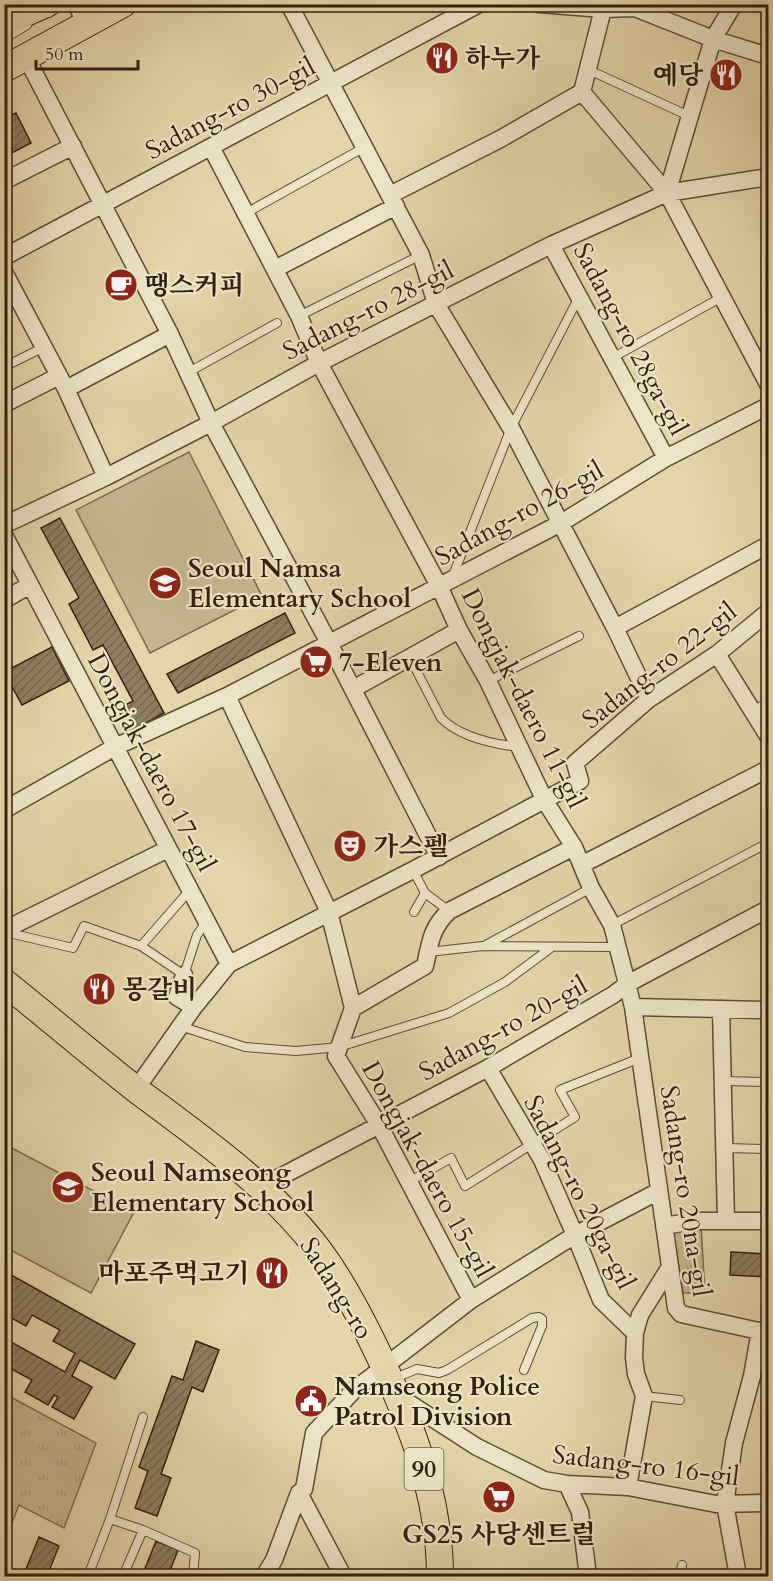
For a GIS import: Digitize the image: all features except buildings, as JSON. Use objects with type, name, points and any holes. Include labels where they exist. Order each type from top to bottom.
[{"type":"main road","points":[[15,63],[81,14],[123,4]]},
{"type":"main road","points":[[4,23],[43,12]]},
{"type":"main road","name":"Sadang-ro","points":[[4,982],[136,1089],[226,1156],[261,1187],[318,1250],[338,1280],[390,1381],[422,1460],[434,1510],[440,1576]]},
{"type":"street","points":[[289,4],[421,255],[436,304],[511,428],[615,628],[649,699]]},
{"type":"street","name":"Sadang-ro 30-gil","points":[[4,257],[480,4]]},
{"type":"street","points":[[539,4],[603,9],[635,8],[713,39],[768,56]]},
{"type":"street","points":[[667,193],[713,39],[734,4]]},
{"type":"street","points":[[275,269],[582,92],[603,9]]},
{"type":"street","points":[[15,63],[73,146],[170,334],[211,423],[329,643],[439,857]]},
{"type":"street","points":[[582,92],[667,193],[768,384]]},
{"type":"street","points":[[4,181],[73,146]]},
{"type":"street","name":"Dongjak-daero 11-gil","points":[[211,147],[299,316],[319,363],[445,583],[459,630],[488,681],[545,801],[574,847],[583,864],[591,888],[612,924],[627,984]]},
{"type":"street","name":"Sadang-ro 28-gil","points":[[4,525],[106,477],[211,423],[319,363],[551,245],[667,193],[768,177]]},
{"type":"street","name":"Sadang-ro 28ga-gil","points":[[551,245],[666,458]]},
{"type":"street","points":[[4,272],[9,293],[44,347],[63,383],[106,477]]},
{"type":"street","points":[[4,404],[63,383],[170,334]]},
{"type":"street","name":"Sadang-ro 26-gil","points":[[4,810],[115,747],[226,696],[561,523],[666,458],[768,406]]},
{"type":"street","name":"Dongjak-daero 17-gil","points":[[4,535],[228,964]]},
{"type":"street","points":[[615,628],[768,545]]},
{"type":"street","points":[[4,600],[30,585]]},
{"type":"street","name":"Sadang-ro 22-gil","points":[[136,1089],[180,1026],[228,964],[439,857],[580,781],[575,763],[649,699],[717,654],[768,612]]},
{"type":"street","points":[[353,689],[459,630]]},
{"type":"street","points":[[717,654],[761,706],[768,736]]},
{"type":"street","points":[[226,696],[329,912],[353,1008],[425,966],[430,939],[438,922],[449,911],[574,847]]},
{"type":"street","points":[[583,864],[768,769]]},
{"type":"street","points":[[4,931],[168,849]]},
{"type":"street","name":"Sadang-ro 20-gil","points":[[261,1187],[488,1068],[614,995],[627,984],[768,909]]},
{"type":"street","points":[[184,975],[177,997],[194,1007]]},
{"type":"street","name":"Sadang-ro 20na-gil","points":[[627,984],[633,1007],[676,1308],[681,1314],[764,1332]]},
{"type":"street","points":[[633,1007],[768,1010]]},
{"type":"street","name":"Dongjak-daero 15-gil","points":[[353,1008],[336,1056],[379,1125],[471,1300]]},
{"type":"street","points":[[721,1009],[726,1221]]},
{"type":"street","name":"Sadang-ro 20ga-gil","points":[[488,1068],[531,1145],[542,1160],[601,1299],[635,1333]]},
{"type":"street","points":[[264,1576],[274,1560],[299,1493],[304,1489],[314,1432],[354,1390],[390,1381],[471,1300],[575,1235],[659,1191]]},
{"type":"street","points":[[664,1226],[694,1221],[768,1221]]},
{"type":"street","name":"Sadang-ro 20ga-gil","points":[[628,1487],[644,1395],[636,1374],[635,1333],[640,1315],[670,1267]]},
{"type":"street","points":[[735,1572],[725,1504],[734,1443],[764,1332]]},
{"type":"street","name":"Sadang-ro 16-gil","points":[[390,1381],[477,1447],[544,1480],[567,1484],[628,1487],[725,1504],[768,1503]]},
{"type":"street","points":[[567,1484],[580,1512],[588,1576]]},
{"type":"street","points":[[299,1493],[343,1576]]},
{"type":"lane","points":[[4,31],[63,4]]},
{"type":"lane","points":[[4,39],[43,12]]},
{"type":"lane","points":[[589,70],[689,116]]},
{"type":"lane","points":[[246,213],[365,147]]},
{"type":"lane","points":[[299,316],[421,255]]},
{"type":"lane","points":[[445,583],[511,428],[579,297]]},
{"type":"lane","points":[[612,358],[722,297]]},
{"type":"lane","points":[[186,373],[277,323]]},
{"type":"lane","points":[[4,367],[44,347]]},
{"type":"lane","points":[[488,681],[579,636]]},
{"type":"lane","points":[[410,658],[441,718],[449,725],[471,736],[519,747]]},
{"type":"lane","points":[[612,924],[768,843]]},
{"type":"lane","points":[[413,870],[425,893],[449,911]]},
{"type":"lane","points":[[483,946],[591,888]]},
{"type":"lane","points":[[141,946],[190,890]]},
{"type":"lane","points":[[414,912],[425,893]]},
{"type":"lane","points":[[4,931],[73,948],[84,926],[141,946],[184,975],[197,935],[206,922]]},
{"type":"lane","points":[[428,952],[483,946],[618,948]]},
{"type":"lane","points":[[180,1026],[245,1047],[296,1051],[339,1047],[449,1013],[505,982],[552,947]]},
{"type":"lane","name":"Sadang-ro 20na-gil","points":[[531,1145],[575,1117],[561,1090],[640,1058]]},
{"type":"lane","points":[[724,1081],[768,1082]]},
{"type":"lane","points":[[409,1182],[451,1158],[465,1186],[531,1145]]},
{"type":"lane","points":[[725,1148],[768,1149]]},
{"type":"lane","points":[[390,1381],[417,1369],[439,1373],[447,1370],[532,1318],[539,1317],[542,1319],[542,1326],[524,1370]]},
{"type":"lane","points":[[644,1395],[680,1400]]},
{"type":"lane","points":[[88,1576],[110,1519],[143,1418]]},
{"type":"lane","points":[[110,1519],[143,1530],[195,1553],[193,1576]]},
{"type":"lane","points":[[123,1576],[143,1530]]},
{"type":"lane","points":[[680,1576],[682,1565]]},
{"type":"green space","points":[[189,452],[262,596],[150,653],[76,510]]},
{"type":"green space","points":[[4,1144],[134,1212],[91,1293],[5,1247]]},
{"type":"green space","points":[[701,1224],[705,1293],[683,1293],[673,1232]]},
{"type":"green space","points":[[5,1394],[96,1443],[64,1528],[19,1505],[5,1540]]},
{"type":"place","name":"하누가","points":[[442,58]]},
{"type":"place","name":"예당","points":[[726,75]]},
{"type":"place","name":"땡스커피","points":[[121,285]]},
{"type":"place","name":"Seoul Namsa Elementary School","points":[[165,583]]},
{"type":"place","name":"7-Eleven","points":[[316,662]]},
{"type":"place","name":"가스펠","points":[[350,846]]},
{"type":"place","name":"몽갈비","points":[[99,989]]},
{"type":"place","name":"Seoul Namseong Elementary School","points":[[68,1187]]},
{"type":"place","name":"마포주먹고기","points":[[272,1273]]},
{"type":"place","name":"Namseong Police Patrol Division","points":[[311,1401]]},
{"type":"place","name":"GS25 사당센트럴","points":[[499,1497]]}]
